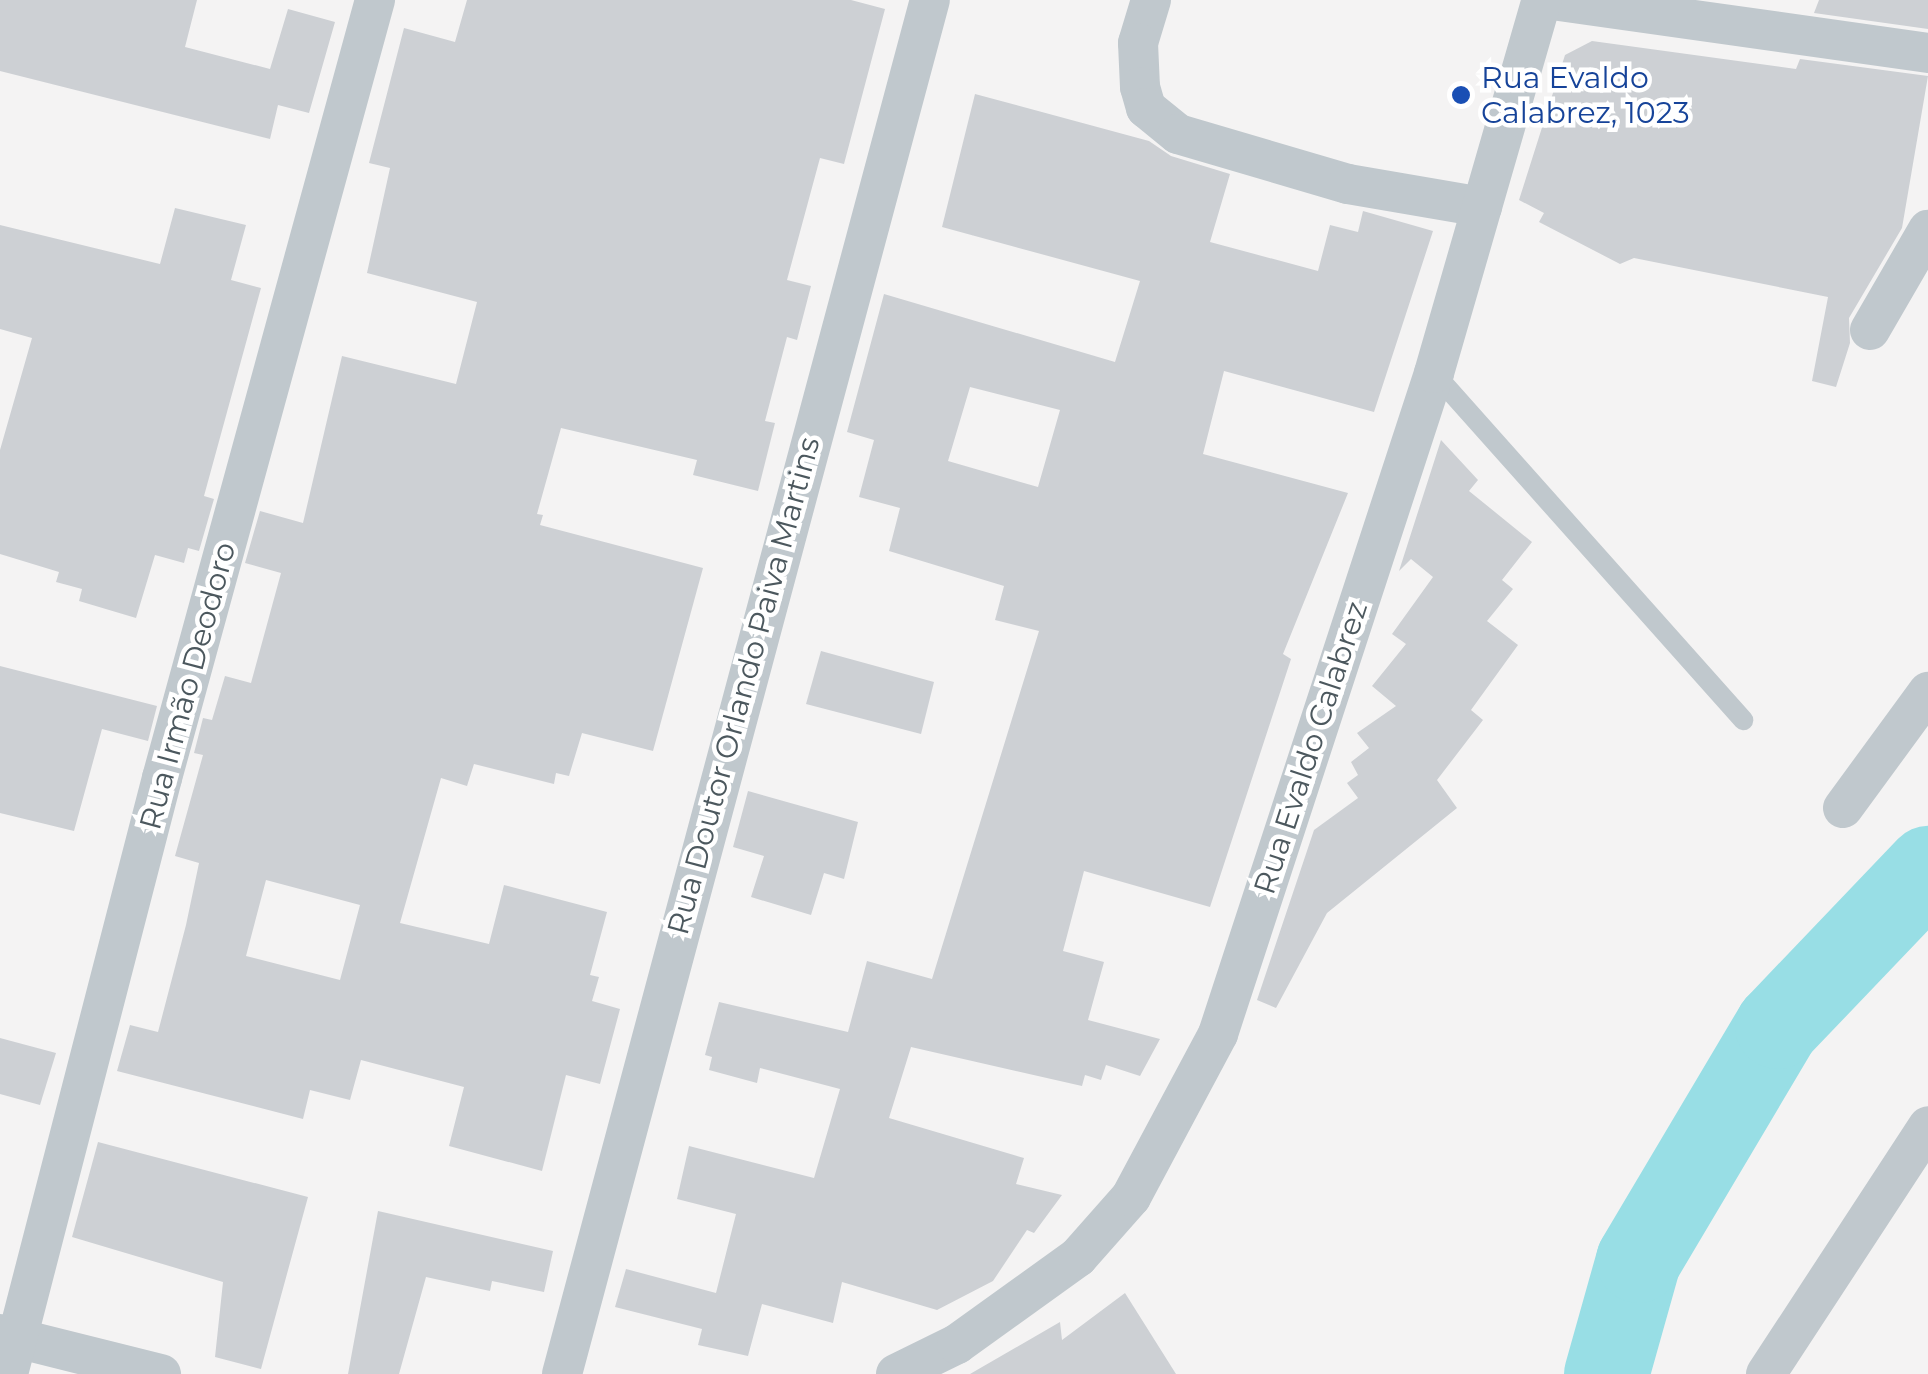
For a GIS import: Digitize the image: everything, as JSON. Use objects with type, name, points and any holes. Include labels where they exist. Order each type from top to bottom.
[{"type":"street","name":"Rua Irmão Deodoro","points":[[9,1349],[375,0]]},
{"type":"street","name":"Rua Doutor Orlando Paiva Martins","points":[[562,1374],[930,0]]},
{"type":"street","points":[[1151,0],[1138,43],[1140,87],[1146,108],[1178,134],[1348,184],[1482,208]]},
{"type":"street","name":"Rua Evaldo Calabrez","points":[[896,1374],[1022,1302],[1078,1257],[1131,1197],[1218,1034],[1434,373],[1542,0]]},
{"type":"street","points":[[1552,0],[1928,52]]},
{"type":"street","points":[[1870,330],[1928,230]]},
{"type":"street","points":[[1843,808],[1928,692]]},
{"type":"street","points":[[1766,1374],[1928,1126]]},
{"type":"street","points":[[9,1349],[161,1374]]},
{"type":"lane","points":[[1434,373],[1743,720]]},
{"type":"building","points":[[0,0],[197,0],[185,47],[270,69],[288,9],[335,22],[309,113],[278,105],[270,139],[0,71]]},
{"type":"building","points":[[467,0],[851,0],[885,9],[844,164],[820,158],[787,280],[811,286],[797,340],[787,337],[765,421],[775,423],[758,491],[693,475],[697,460],[561,428],[537,514],[543,515],[540,525],[703,568],[653,751],[582,733],[569,776],[556,773],[554,784],[474,764],[467,786],[441,778],[400,923],[489,944],[504,885],[607,912],[590,975],[599,977],[592,1001],[620,1009],[600,1084],[566,1075],[542,1171],[449,1146],[464,1087],[361,1060],[350,1100],[310,1090],[303,1119],[117,1071],[130,1025],[158,1032],[186,925],[199,863],[175,856],[203,755],[194,753],[203,718],[212,720],[225,676],[251,683],[281,573],[245,563],[260,511],[303,523],[342,356],[456,384],[477,302],[367,273],[390,168],[369,163],[404,28],[455,42]],"holes":[[[266,880],[360,905],[340,980],[246,956]]]},
{"type":"building","points":[[1819,0],[1928,0],[1928,29],[1814,13]]},
{"type":"building","points":[[1592,41],[1796,69],[1800,59],[1928,76],[1902,228],[1849,318],[1850,343],[1836,387],[1812,381],[1828,297],[1634,258],[1620,264],[1539,222],[1544,213],[1519,200],[1565,55]]},
{"type":"building","points":[[975,94],[1149,141],[1171,156],[1230,174],[1210,242],[1318,271],[1330,225],[1358,232],[1363,211],[1433,231],[1374,412],[1224,371],[1203,454],[1348,493],[1283,654],[1291,659],[1210,907],[1084,871],[1063,951],[1104,962],[1088,1020],[1160,1039],[1140,1076],[1106,1065],[1101,1080],[1085,1075],[1082,1086],[911,1047],[889,1118],[1024,1158],[1016,1184],[1062,1195],[1034,1233],[1027,1230],[993,1281],[937,1310],[842,1282],[833,1323],[762,1304],[748,1356],[698,1345],[702,1329],[615,1307],[626,1269],[716,1293],[736,1214],[677,1199],[689,1146],[814,1178],[840,1089],[760,1068],[757,1083],[709,1070],[712,1057],[705,1055],[719,1002],[848,1032],[867,961],[932,979],[1039,631],[995,620],[1004,586],[889,551],[900,508],[859,497],[874,440],[847,432],[884,294],[1115,362],[1140,281],[942,227]],"holes":[[[970,387],[1060,410],[1038,487],[948,461]]]},
{"type":"building","points":[[175,208],[246,225],[231,280],[261,288],[204,496],[214,499],[199,551],[188,548],[184,563],[155,555],[136,618],[79,601],[82,589],[56,582],[59,572],[0,554],[0,450],[32,338],[0,329],[0,225],[160,264]]},
{"type":"building","points":[[1441,440],[1478,480],[1469,491],[1532,542],[1502,580],[1513,589],[1487,621],[1518,645],[1471,710],[1483,720],[1437,780],[1457,808],[1327,913],[1276,1008],[1257,1000],[1314,830],[1358,798],[1347,783],[1358,775],[1351,762],[1369,748],[1357,733],[1396,706],[1372,686],[1406,644],[1392,634],[1433,577],[1411,559],[1399,571]]},
{"type":"building","points":[[821,651],[934,682],[921,734],[806,704]]},
{"type":"building","points":[[0,666],[157,706],[148,741],[102,729],[74,831],[0,813]]},
{"type":"building","points":[[748,791],[858,822],[844,879],[824,873],[811,915],[751,897],[764,856],[733,847]]},
{"type":"building","points":[[0,1038],[56,1053],[40,1105],[0,1094]]},
{"type":"building","points":[[98,1142],[308,1197],[261,1369],[215,1357],[223,1282],[72,1237]]},
{"type":"building","points":[[378,1211],[553,1251],[544,1292],[492,1281],[490,1291],[426,1277],[399,1374],[348,1374]]},
{"type":"building","points":[[1125,1293],[1176,1374],[970,1374],[1060,1322],[1062,1340]]},
{"type":"waterway","points":[[1606,1374],[1638,1260],[1777,1026],[1928,868]]},
{"type":"place","name":"Rua Evaldo Calabrez, 1023","points":[[1461,95]]}]
